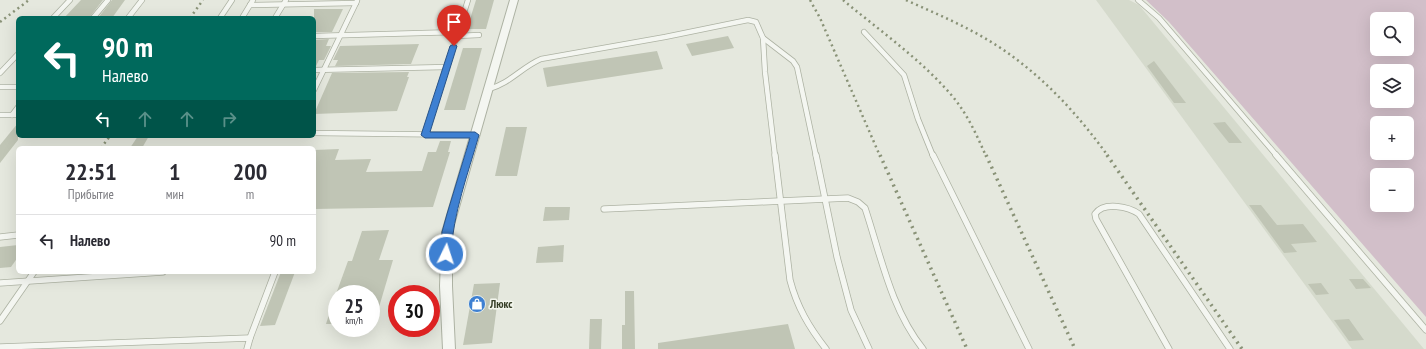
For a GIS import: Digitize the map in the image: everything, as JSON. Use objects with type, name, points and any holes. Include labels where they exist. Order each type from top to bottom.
[{"type":"street","points":[[449,349],[446,286],[447,232],[514,0]]},
{"type":"lane","points":[[55,16],[70,0]]},
{"type":"lane","points":[[95,16],[108,0]]},
{"type":"lane","points":[[130,16],[142,0]]},
{"type":"lane","points":[[221,16],[232,0]]},
{"type":"lane","points":[[243,16],[254,0]]},
{"type":"lane","points":[[276,16],[286,0]]},
{"type":"lane","points":[[425,135],[468,0]]},
{"type":"lane","points":[[1138,0],[1159,18],[1426,330]]},
{"type":"lane","points":[[250,5],[283,5],[357,1],[316,86]]},
{"type":"lane","points":[[489,89],[501,86],[528,64],[541,59],[658,39],[748,20],[756,22],[764,38],[765,72],[790,280],[794,299],[808,326],[826,349]]},
{"type":"lane","points":[[864,32],[904,75],[918,119],[933,156],[1029,349]]},
{"type":"lane","points":[[316,36],[479,35]]},
{"type":"lane","points":[[764,38],[793,60],[797,67],[837,257],[851,310],[869,349]]},
{"type":"lane","points":[[0,73],[16,56]]},
{"type":"lane","points":[[316,70],[447,67]]},
{"type":"lane","points":[[0,87],[16,87]]},
{"type":"lane","points":[[12,115],[16,110]]},
{"type":"lane","points":[[0,115],[16,114]]},
{"type":"lane","points":[[316,134],[475,135]]},
{"type":"lane","points":[[604,209],[848,198],[855,200],[861,203],[865,208],[899,312],[911,334],[923,349]]},
{"type":"lane","points":[[1169,349],[1096,219],[1095,214],[1097,211],[1122,207],[1129,208],[1139,214],[1230,349]]},
{"type":"lane","points":[[0,237],[16,235]]},
{"type":"lane","points":[[0,321],[32,274]]},
{"type":"lane","points":[[0,283],[128,274]]},
{"type":"lane","points":[[247,349],[274,274]]},
{"type":"lane","points":[[0,347],[250,338]]},
{"type":"shaded area","points":[[1096,0],[1129,0],[1139,5],[1424,349],[1352,349]]},
{"type":"shaded area","points":[[1146,0],[1426,0],[1426,317],[1169,22]]},
{"type":"building","points":[[81,0],[103,0],[91,16],[66,16]]},
{"type":"building","points":[[112,0],[125,0],[113,16],[100,16]]},
{"type":"building","points":[[476,0],[494,0],[486,29],[467,29]]},
{"type":"building","points":[[314,9],[343,9],[332,32],[316,32],[316,16],[314,16]]},
{"type":"building","points":[[728,36],[734,48],[692,56],[686,44]]},
{"type":"building","points":[[329,39],[326,46],[331,46],[324,60],[319,60],[316,66],[316,40]]},
{"type":"building","points":[[419,44],[411,64],[335,66],[338,60],[333,60],[340,46]]},
{"type":"building","points":[[463,48],[482,48],[465,110],[444,110]]},
{"type":"building","points":[[657,51],[663,69],[547,87],[543,68]]},
{"type":"building","points":[[1154,61],[1186,103],[1174,103],[1147,66]]},
{"type":"building","points":[[409,72],[407,77],[409,77],[397,111],[316,114],[316,109],[332,73]]},
{"type":"building","points":[[1225,122],[1242,143],[1229,143],[1213,123]]},
{"type":"building","points":[[16,125],[16,138],[18,138],[18,140],[0,163],[0,145]]},
{"type":"building","points":[[506,127],[527,127],[517,176],[495,176]]},
{"type":"building","points":[[137,138],[148,138],[143,146],[131,146]]},
{"type":"building","points":[[440,141],[451,141],[448,152],[450,152],[433,207],[316,209],[316,150],[339,149],[335,160],[371,159],[366,172],[422,171],[428,152],[436,152]]},
{"type":"building","points":[[1249,205],[1261,205],[1277,225],[1303,224],[1317,242],[1291,244],[1297,252],[1284,253]]},
{"type":"building","points":[[545,207],[570,207],[569,220],[543,221]]},
{"type":"building","points":[[389,230],[379,260],[393,260],[380,304],[380,285],[339,285],[348,261],[352,261],[362,231]]},
{"type":"building","points":[[16,245],[16,260],[11,267],[0,268],[0,247]]},
{"type":"building","points":[[564,245],[563,262],[536,263],[538,247]]},
{"type":"building","points":[[280,274],[294,274],[275,325],[260,326]]},
{"type":"building","points":[[1349,279],[1363,279],[1371,288],[1356,289]]},
{"type":"building","points":[[500,283],[492,343],[463,345],[474,284]]},
{"type":"building","points":[[1321,283],[1329,294],[1316,295],[1308,284]]},
{"type":"building","points":[[625,291],[634,291],[635,349],[622,349],[622,325],[625,325]]},
{"type":"building","points":[[590,319],[602,319],[601,349],[589,349]]},
{"type":"building","points":[[1349,319],[1364,340],[1349,341],[1334,320]]},
{"type":"building","points":[[788,324],[795,349],[658,349],[658,343]]},
{"type":"railway","points":[[0,22],[29,0]]},
{"type":"railway","points":[[191,16],[203,0]]},
{"type":"railway","points":[[810,0],[820,18],[880,156]]},
{"type":"railway","points":[[843,0],[900,46],[941,83],[963,111],[986,156]]},
{"type":"railway","points":[[906,0],[974,32],[1012,56],[1057,95],[1084,125],[1108,156]]},
{"type":"railway","points":[[102,146],[108,138]]},
{"type":"railway","points":[[880,155],[967,349]]},
{"type":"railway","points":[[986,155],[1075,349]]},
{"type":"railway","points":[[1107,155],[1242,349]]},
{"type":"place","name":"Люкс","points":[[477,304]]},
{"type":"route","points":[[446,254],[447,232],[451,214],[475,135],[425,135],[454,46]]}]
